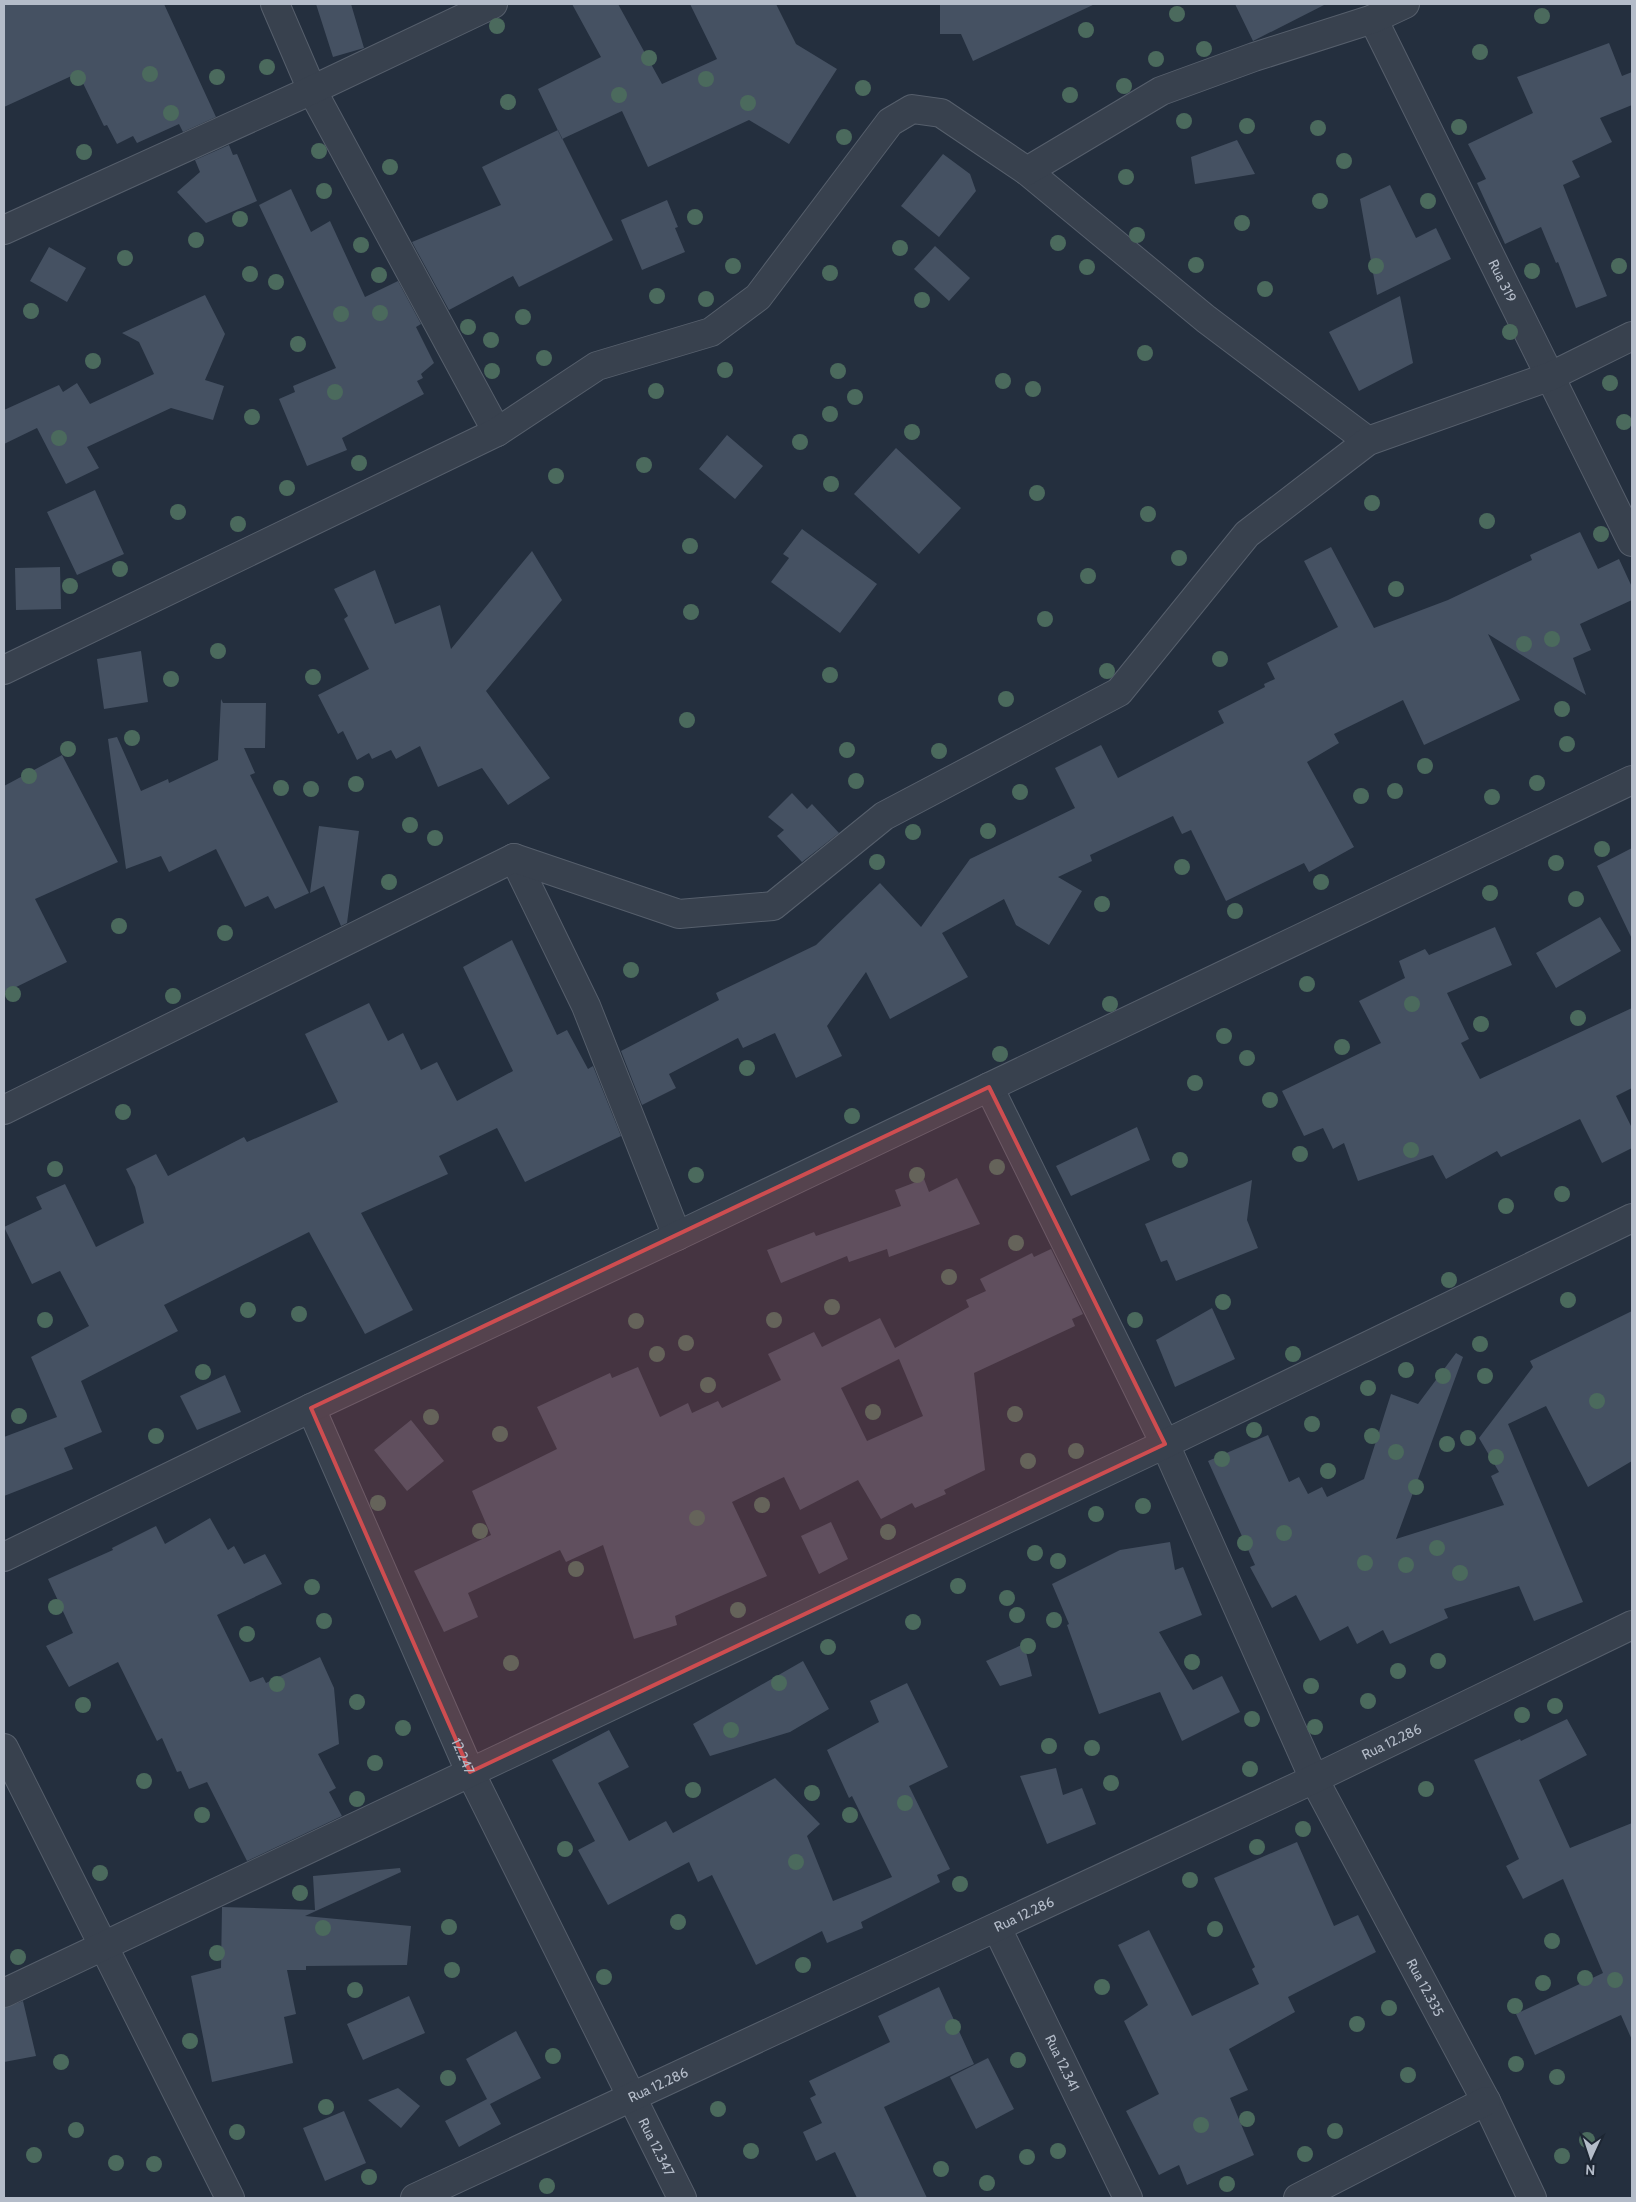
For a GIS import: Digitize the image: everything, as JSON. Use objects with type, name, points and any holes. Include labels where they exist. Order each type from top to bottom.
[{"type":"street","points":[[275,4],[312,90],[497,432]]},
{"type":"street","points":[[4,230],[312,90],[493,4]]},
{"type":"street","points":[[1027,171],[1161,91],[1254,57],[1373,20],[1405,4]]},
{"type":"street","name":"Rua 319","points":[[1373,20],[1632,542]]},
{"type":"street","points":[[4,670],[497,432],[596,366],[711,332],[758,297],[890,122],[912,109],[941,114],[1027,171],[1206,320],[1368,442]]},
{"type":"street","points":[[4,1110],[514,858],[679,914],[773,906],[884,816],[1119,692],[1247,534],[1368,442],[1551,376],[1632,336]]},
{"type":"street","points":[[4,1557],[311,1408],[677,1236],[1632,780]]},
{"type":"street","points":[[514,858],[586,1006],[677,1236]]},
{"type":"street","name":"Rua 12.335","points":[[989,1087],[1165,1444],[1314,1779],[1486,2101],[1532,2198]]},
{"type":"street","points":[[4,1993],[1165,1444],[1632,1218]]},
{"type":"street","name":"12.247","points":[[311,1408],[470,1772],[633,2095]]},
{"type":"street","name":"Rua 12.286","points":[[415,2198],[1314,1779],[1632,1625]]},
{"type":"street","points":[[4,1748],[230,2198]]},
{"type":"street","name":"Rua 12.341","points":[[997,1928],[1128,2198]]},
{"type":"street","name":"Rua 12.347","points":[[633,2095],[682,2198]]},
{"type":"street","points":[[1298,2198],[1486,2101]]},
{"type":"highlighted area","points":[[989,1087],[1165,1444],[470,1772],[311,1408]]},
{"type":"building","points":[[4,4],[164,4],[216,117],[183,132],[179,124],[137,143],[133,136],[117,144],[107,125],[104,126],[78,73],[4,107]]},
{"type":"building","points":[[316,4],[351,4],[364,48],[333,57]]},
{"type":"building","points":[[572,4],[618,4],[662,84],[717,59],[690,4],[776,4],[796,44],[837,69],[789,144],[749,120],[648,167],[622,111],[562,139],[538,89],[601,57]]},
{"type":"building","points":[[940,4],[1095,4],[973,61],[961,34],[940,34]]},
{"type":"building","points":[[1235,4],[1326,4],[1253,41]]},
{"type":"building","points":[[1609,43],[1622,76],[1632,72],[1632,105],[1600,118],[1612,142],[1572,161],[1580,177],[1563,185],[1607,296],[1576,308],[1558,262],[1556,263],[1541,227],[1505,244],[1477,183],[1486,179],[1468,144],[1533,113],[1517,77]]},
{"type":"building","points":[[558,130],[613,240],[519,287],[513,276],[449,310],[412,242],[501,205],[482,167]]},
{"type":"building","points":[[1237,140],[1255,174],[1195,184],[1191,157]]},
{"type":"building","points":[[229,145],[233,155],[237,154],[257,201],[206,223],[177,192],[200,172],[195,160]]},
{"type":"building","points":[[943,154],[970,174],[976,191],[939,237],[901,206]]},
{"type":"building","points":[[1390,185],[1416,238],[1436,228],[1451,259],[1377,295],[1360,199]]},
{"type":"building","points":[[291,189],[311,232],[330,221],[365,297],[398,281],[421,324],[416,327],[434,363],[421,374],[423,378],[417,381],[424,394],[342,438],[347,450],[307,466],[279,399],[295,392],[293,386],[336,368],[259,205]]},
{"type":"building","points":[[667,200],[678,227],[675,228],[685,252],[642,270],[621,220]]},
{"type":"building","points":[[935,246],[970,278],[949,301],[914,269]]},
{"type":"building","points":[[49,247],[86,268],[67,302],[30,281]]},
{"type":"building","points":[[205,295],[225,334],[205,380],[224,386],[213,420],[171,408],[87,447],[99,468],[66,484],[37,428],[4,444],[4,410],[59,385],[63,392],[77,383],[90,404],[154,374],[139,342],[122,333]]},
{"type":"building","points":[[1400,296],[1413,363],[1359,391],[1329,332]]},
{"type":"building","points":[[727,435],[763,466],[735,499],[699,469]]},
{"type":"building","points":[[896,448],[961,508],[919,554],[854,494]]},
{"type":"building","points":[[95,490],[124,554],[77,575],[47,512]]},
{"type":"building","points":[[802,529],[877,584],[840,633],[771,582],[789,558],[783,554]]},
{"type":"building","points":[[1580,532],[1598,569],[1619,559],[1632,587],[1632,600],[1580,624],[1591,650],[1573,658],[1586,695],[1488,634],[1520,700],[1424,745],[1403,700],[1334,734],[1339,743],[1307,762],[1354,847],[1309,872],[1304,863],[1226,901],[1191,830],[1182,834],[1173,816],[1090,855],[1092,861],[1058,877],[1082,891],[1049,945],[1016,925],[1004,899],[942,933],[968,977],[890,1019],[866,972],[827,1026],[842,1056],[796,1078],[775,1033],[743,1048],[738,1038],[669,1074],[676,1088],[642,1105],[621,1051],[719,1000],[716,993],[816,945],[880,883],[921,927],[970,859],[1075,808],[1055,768],[1101,745],[1118,778],[1224,723],[1218,711],[1265,687],[1264,684],[1275,679],[1267,663],[1338,627],[1304,561],[1331,547],[1374,628],[1448,600],[1532,560],[1530,555]]},
{"type":"building","points":[[532,551],[562,600],[486,691],[550,778],[508,805],[482,768],[438,787],[420,746],[396,759],[391,750],[372,759],[369,753],[357,760],[343,731],[338,734],[318,695],[369,669],[344,619],[348,616],[334,589],[375,570],[395,624],[440,605],[451,649]]},
{"type":"building","points":[[60,567],[61,609],[16,610],[15,568]]},
{"type":"building","points":[[141,651],[148,702],[104,709],[97,659]]},
{"type":"building","points":[[221,699],[223,703],[266,703],[265,748],[244,748],[255,773],[250,775],[309,893],[275,909],[268,896],[245,907],[216,849],[169,872],[161,856],[126,869],[108,739],[117,737],[141,791],[168,779],[169,783],[218,760]]},
{"type":"building","points":[[62,755],[118,862],[35,899],[67,962],[4,993],[4,786]]},
{"type":"building","points":[[792,793],[807,809],[812,804],[839,833],[802,862],[777,836],[784,830],[768,817]]},
{"type":"building","points":[[319,826],[359,831],[347,923],[341,926],[324,886],[310,893]]},
{"type":"building","points":[[1632,848],[1632,939],[1597,866]]},
{"type":"building","points":[[1600,917],[1621,951],[1556,988],[1536,953]]},
{"type":"building","points":[[1495,927],[1512,965],[1447,993],[1469,1039],[1461,1043],[1480,1079],[1632,1008],[1632,1088],[1616,1096],[1632,1128],[1632,1148],[1602,1163],[1580,1119],[1501,1157],[1497,1151],[1446,1179],[1433,1155],[1358,1181],[1344,1143],[1333,1149],[1323,1128],[1304,1136],[1282,1091],[1381,1043],[1359,1001],[1405,978],[1399,961],[1425,949],[1429,955]]},
{"type":"building","points":[[512,940],[557,1035],[567,1030],[588,1069],[593,1066],[621,1136],[525,1182],[497,1128],[439,1156],[448,1174],[361,1213],[413,1310],[365,1334],[309,1232],[164,1305],[178,1331],[81,1381],[102,1432],[64,1448],[73,1469],[4,1496],[4,1437],[57,1417],[31,1357],[89,1326],[60,1271],[32,1284],[4,1227],[42,1209],[36,1197],[65,1184],[96,1247],[144,1223],[135,1187],[126,1169],[156,1154],[168,1176],[244,1137],[247,1142],[338,1102],[305,1034],[369,1003],[388,1041],[403,1033],[421,1070],[437,1062],[457,1101],[513,1071],[463,967]]},
{"type":"building","points":[[1137,1127],[1150,1160],[1071,1196],[1056,1166]]},
{"type":"building","points":[[957,1178],[980,1224],[889,1257],[887,1249],[849,1262],[847,1256],[781,1283],[767,1250],[814,1232],[816,1236],[901,1206],[895,1190],[924,1179],[929,1192]]},
{"type":"building","points":[[1252,1180],[1247,1220],[1258,1248],[1176,1281],[1167,1260],[1161,1262],[1145,1224]]},
{"type":"building","points":[[1051,1249],[1083,1314],[1072,1319],[1075,1326],[974,1373],[985,1470],[944,1490],[946,1494],[915,1508],[912,1503],[881,1519],[858,1480],[800,1510],[784,1477],[732,1502],[767,1576],[675,1616],[677,1625],[634,1639],[603,1545],[566,1562],[560,1550],[468,1593],[478,1617],[444,1632],[414,1571],[491,1535],[472,1491],[557,1449],[537,1407],[610,1373],[612,1378],[638,1367],[660,1417],[688,1403],[692,1413],[718,1401],[722,1408],[781,1380],[768,1354],[814,1332],[822,1347],[880,1318],[895,1348],[969,1307],[966,1300],[986,1291],[980,1279],[1032,1253],[1034,1257]],"holes":[[[899,1359],[923,1416],[867,1441],[841,1388]]]},
{"type":"building","points":[[1212,1308],[1235,1359],[1175,1387],[1156,1340]]},
{"type":"building","points":[[1632,1311],[1632,1461],[1588,1487],[1546,1406],[1508,1424],[1583,1602],[1534,1621],[1519,1586],[1444,1609],[1448,1618],[1390,1644],[1383,1630],[1357,1644],[1348,1626],[1320,1641],[1296,1595],[1272,1608],[1250,1567],[1255,1565],[1208,1461],[1268,1435],[1289,1482],[1299,1477],[1308,1494],[1322,1487],[1327,1497],[1364,1479],[1391,1394],[1418,1404],[1456,1353],[1463,1357],[1396,1539],[1504,1505],[1491,1476],[1499,1472],[1479,1438],[1533,1367],[1530,1361]]},
{"type":"building","points":[[225,1375],[241,1412],[197,1430],[180,1396]]},
{"type":"building","points":[[411,1420],[444,1461],[407,1491],[374,1450]]},
{"type":"building","points":[[210,1518],[228,1550],[234,1546],[244,1564],[265,1554],[282,1584],[217,1615],[250,1682],[263,1677],[266,1683],[320,1657],[334,1688],[339,1744],[318,1754],[336,1788],[329,1792],[342,1816],[247,1861],[207,1782],[189,1789],[181,1771],[177,1772],[162,1738],[157,1741],[118,1662],[69,1687],[46,1646],[73,1633],[48,1579],[113,1550],[112,1548],[156,1526],[165,1544]]},
{"type":"building","points":[[831,1522],[848,1559],[819,1574],[801,1536]]},
{"type":"building","points":[[1170,1542],[1175,1570],[1183,1567],[1202,1615],[1159,1632],[1193,1690],[1222,1676],[1240,1712],[1182,1741],[1160,1692],[1099,1714],[1067,1625],[1069,1624],[1052,1584],[1120,1550]]},
{"type":"building","points":[[1024,1644],[1032,1676],[1000,1686],[986,1661]]},
{"type":"building","points":[[803,1661],[829,1709],[790,1732],[710,1756],[693,1724]]},
{"type":"building","points":[[907,1683],[948,1767],[909,1786],[950,1869],[937,1875],[940,1882],[861,1922],[863,1928],[827,1943],[822,1931],[756,1965],[712,1875],[698,1882],[689,1862],[608,1905],[578,1850],[595,1841],[552,1760],[609,1730],[629,1767],[598,1783],[629,1841],[666,1821],[673,1833],[775,1778],[820,1824],[807,1836],[833,1901],[892,1877],[852,1796],[849,1798],[827,1750],[879,1722],[870,1701]]},
{"type":"building","points":[[1567,1719],[1587,1755],[1539,1780],[1570,1848],[1632,1823],[1632,2040],[1621,2015],[1535,2055],[1516,2014],[1603,1973],[1563,1879],[1523,1899],[1506,1866],[1519,1859],[1474,1760],[1520,1739],[1521,1741]]},
{"type":"building","points":[[1056,1768],[1063,1795],[1082,1788],[1096,1824],[1047,1844],[1020,1776]]},
{"type":"building","points":[[1297,1842],[1334,1926],[1358,1915],[1376,1952],[1288,1997],[1295,2012],[1229,2049],[1248,2090],[1230,2098],[1254,2155],[1187,2185],[1179,2165],[1159,2175],[1126,2111],[1159,2094],[1124,2021],[1148,2005],[1118,1945],[1149,1930],[1192,2016],[1259,1984],[1252,1969],[1255,1967],[1214,1878]]},
{"type":"building","points":[[400,1868],[401,1872],[305,1916],[411,1926],[407,1965],[306,1966],[306,1970],[287,1970],[296,2014],[284,2017],[293,2063],[212,2082],[191,1976],[221,1968],[222,1907],[315,1910],[313,1876]]},
{"type":"building","points":[[939,1987],[974,2064],[884,2107],[927,2198],[857,2198],[835,2152],[816,2161],[803,2132],[822,2123],[810,2098],[816,2095],[809,2081],[890,2042],[878,2016]]},
{"type":"building","points":[[409,1996],[425,2033],[363,2060],[347,2024]]},
{"type":"building","points":[[23,2001],[36,2056],[4,2062],[4,2008]]},
{"type":"building","points":[[516,2031],[541,2078],[490,2104],[501,2124],[459,2147],[445,2121],[487,2099],[466,2059]]},
{"type":"building","points":[[988,2058],[1014,2109],[976,2129],[950,2077]]},
{"type":"building","points":[[398,2088],[420,2106],[401,2128],[368,2100]]},
{"type":"building","points":[[344,2111],[366,2163],[325,2181],[303,2128]]}]
